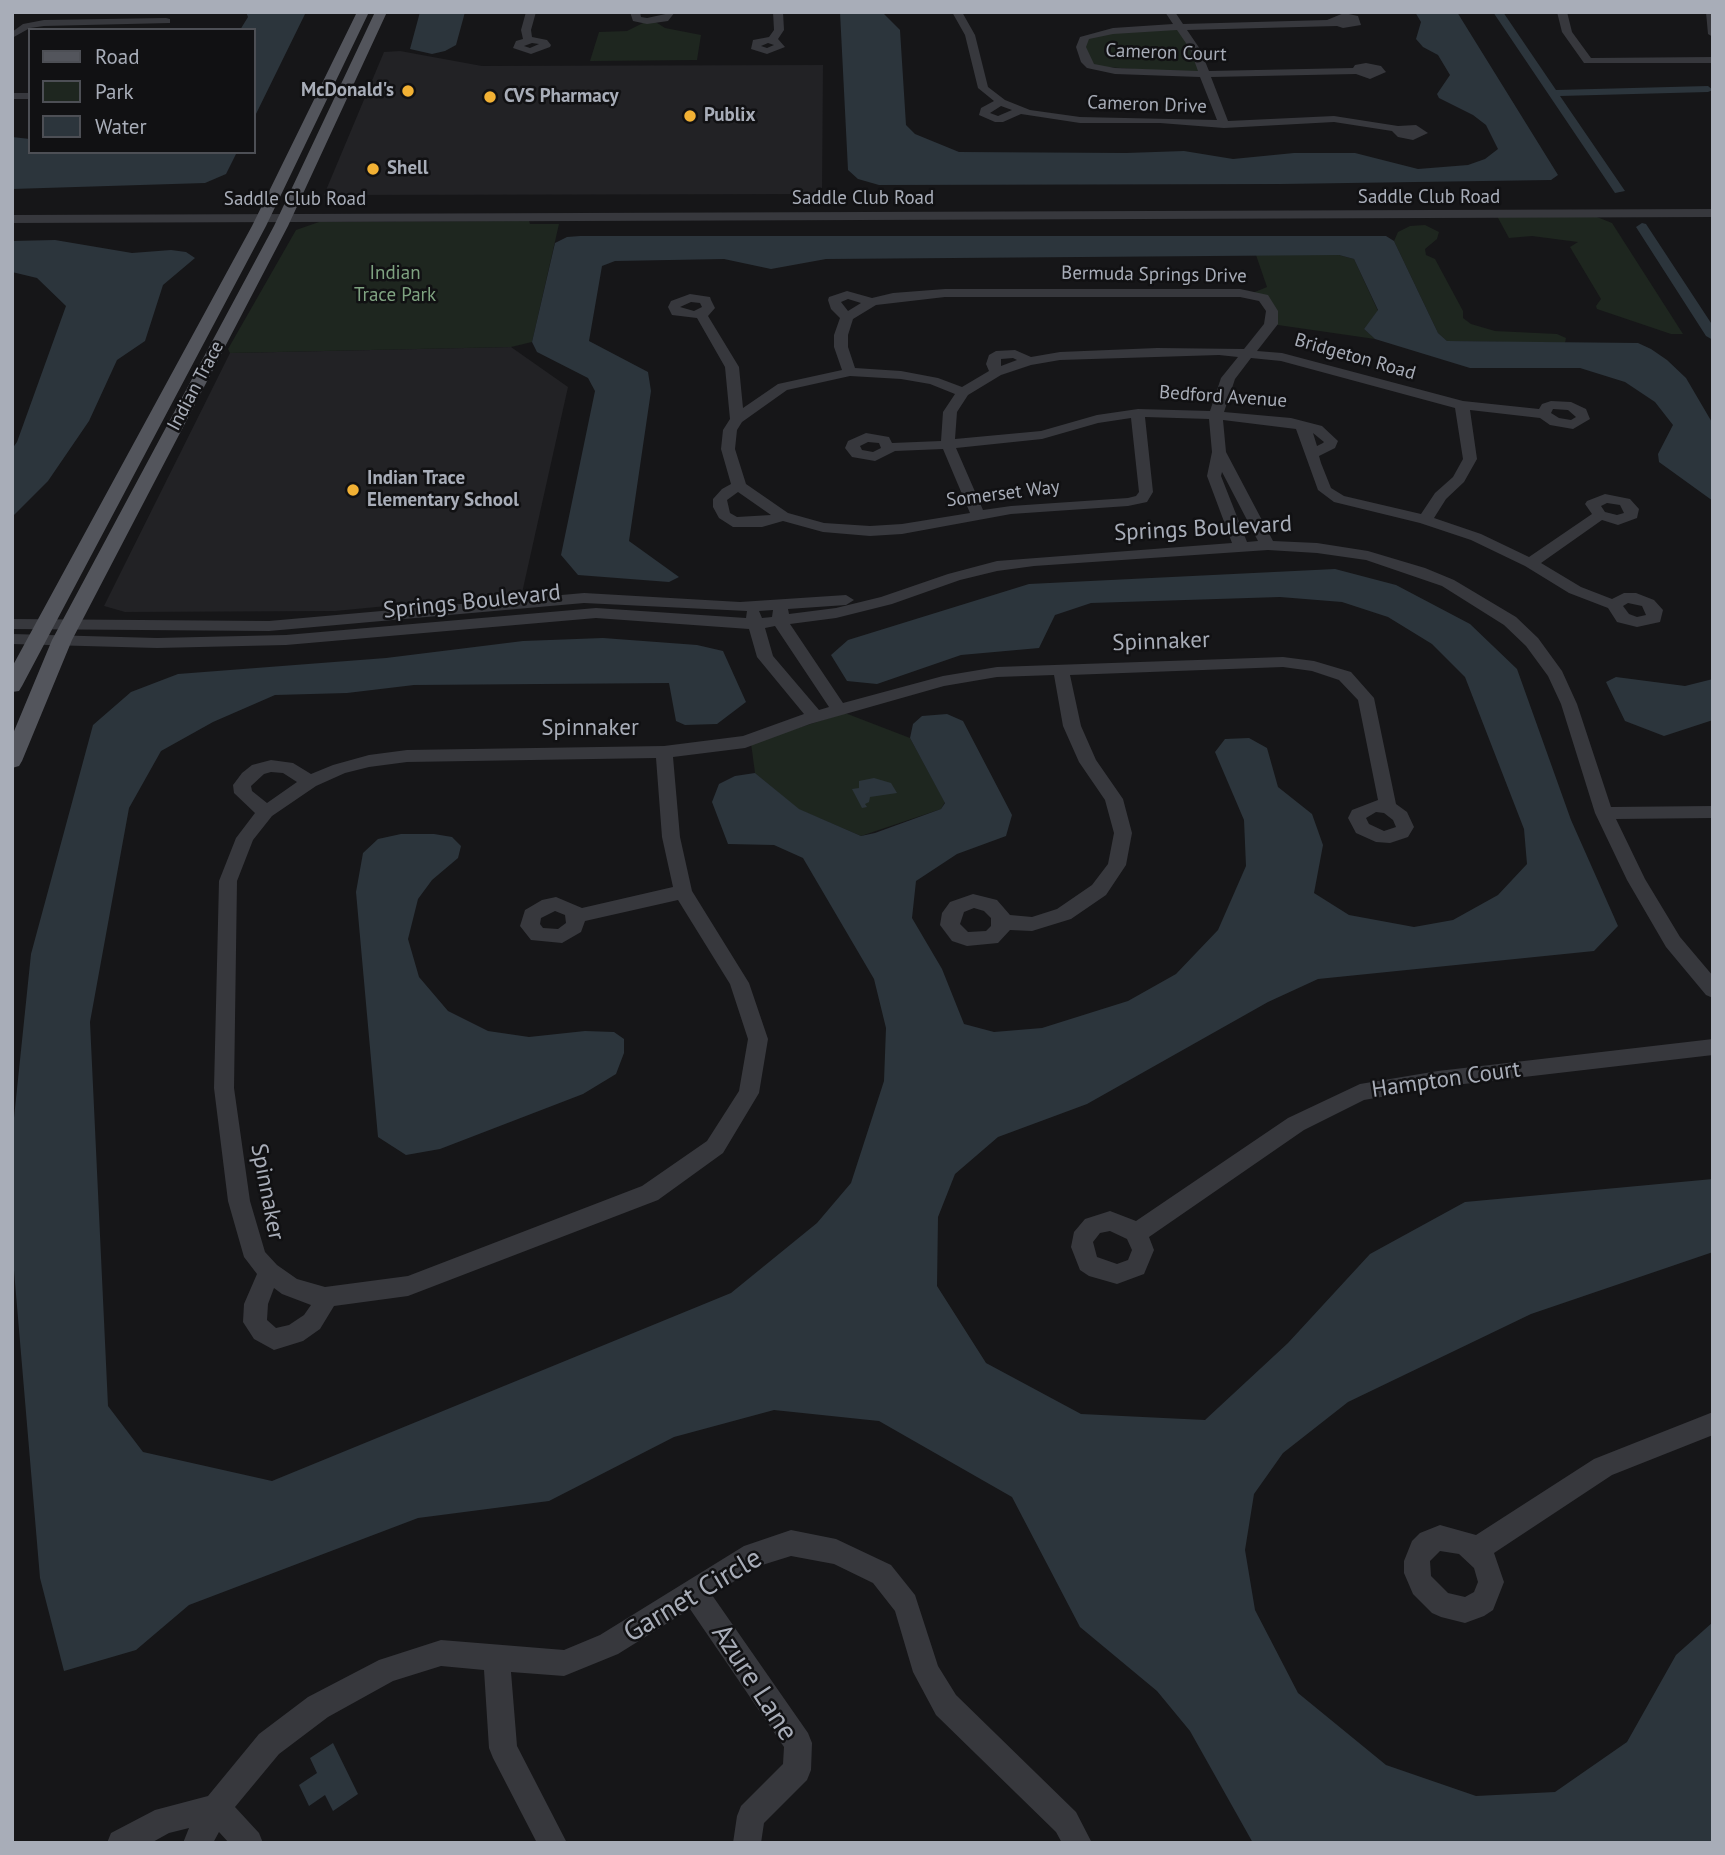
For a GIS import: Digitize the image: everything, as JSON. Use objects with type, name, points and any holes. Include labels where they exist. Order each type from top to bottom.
[{"type":"main road","name":"Indian Trace","points":[[12,686],[40,631],[276,213],[363,12]]},
{"type":"main road","name":"Indian Trace","points":[[12,761],[66,631],[276,213],[381,12]]},
{"type":"street","points":[[528,40],[526,30],[531,12]]},
{"type":"street","points":[[635,12],[637,19],[654,21],[667,18],[670,12]]},
{"type":"street","points":[[772,41],[779,30],[778,12]]},
{"type":"street","points":[[957,12],[970,35],[983,88],[1001,102],[985,110],[984,114],[999,120],[1022,110]]},
{"type":"street","points":[[1170,12],[1206,74],[1224,125]]},
{"type":"street","points":[[1562,12],[1567,32],[1588,61],[1713,60]]},
{"type":"street","points":[[1711,12],[1713,34]]},
{"type":"street","points":[[13,38],[27,26],[44,23],[165,21]]},
{"type":"street","name":"Cameron Court","points":[[1336,23],[1181,27],[1093,34],[1086,37],[1081,47],[1086,62],[1101,69],[1206,74],[1357,71]]},
{"type":"street","name":"Cameron Drive","points":[[1001,102],[1053,118],[1080,120],[1160,120],[1266,125],[1334,119],[1398,129]]},
{"type":"street","name":"Saddle Club Road","points":[[12,219],[276,213],[1713,204]]},
{"type":"street","name":"Saddle Club Road","points":[[12,210],[276,213],[1713,214]]},
{"type":"street","name":"Bermuda Springs Drive","points":[[847,317],[837,309],[834,300],[847,295],[872,302],[935,294],[1250,294],[1263,298],[1272,311],[1271,324],[1228,378],[1216,415],[1219,452],[1214,476],[1241,546]]},
{"type":"street","name":"Bermuda Springs Drive","points":[[850,372],[841,347],[841,335],[847,317],[872,302]]},
{"type":"street","points":[[699,314],[720,343],[732,367],[737,419]]},
{"type":"street","name":"Bridgeton Road","points":[[962,392],[996,372],[1029,361],[1060,356],[1157,352],[1248,354],[1317,364],[1462,405],[1545,414]]},
{"type":"street","points":[[739,486],[727,449],[730,430],[737,419],[768,395],[783,387],[850,372],[911,377],[933,381],[962,392],[950,412],[948,444],[978,514]]},
{"type":"street","points":[[735,389],[768,395]]},
{"type":"street","points":[[1425,520],[1440,496],[1459,479],[1469,459],[1462,405]]},
{"type":"street","name":"Bedford Avenue","points":[[889,447],[1042,435],[1097,419],[1138,412],[1277,420],[1301,426],[1306,433],[1325,490],[1339,499],[1425,520],[1476,537],[1530,563],[1575,590],[1614,606]]},
{"type":"street","name":"Somerset Way","points":[[783,516],[754,523],[733,522],[724,516],[720,499],[739,486],[783,516],[823,527],[870,531],[978,514],[1142,499],[1146,492],[1138,412]]},
{"type":"street","points":[[1301,426],[1317,429],[1331,440],[1330,445],[1313,453]]},
{"type":"street","points":[[1219,452],[1245,480],[1259,503],[1259,526],[1268,545]]},
{"type":"street","points":[[1530,563],[1600,515]]},
{"type":"street","name":"Springs Boulevard","points":[[66,631],[157,643],[335,638],[596,613],[755,624],[781,614],[873,604],[997,566],[1268,545],[1317,548],[1368,556],[1448,583],[1510,621],[1532,642],[1556,676],[1569,704],[1604,813],[1636,880],[1673,942],[1713,990]]},
{"type":"street","name":"Springs Boulevard","points":[[40,631],[269,626],[584,598],[751,606],[781,614]]},
{"type":"street","points":[[751,606],[774,679],[810,719]]},
{"type":"street","points":[[781,614],[839,710]]},
{"type":"street","points":[[12,624],[40,631]]},
{"type":"street","points":[[12,639],[40,631]]},
{"type":"street","name":"Spinnaker","points":[[664,752],[671,837],[683,892],[739,983],[758,1039],[749,1093],[715,1147],[650,1193],[408,1286],[325,1297],[289,1287],[254,1257],[239,1201],[224,1088],[228,881],[245,838],[266,812],[310,782],[369,761],[407,756],[664,752],[745,742],[839,710],[943,681],[997,672],[1283,662],[1314,666],[1345,676],[1366,698],[1388,807]]},
{"type":"street","points":[[1003,922],[1032,923],[1064,914],[1099,890],[1117,865],[1123,833],[1114,799],[1088,762],[1072,726],[1060,670]]},
{"type":"street","points":[[266,812],[243,793],[242,785],[258,769],[287,767],[310,782]]},
{"type":"street","points":[[1604,813],[1713,812]]},
{"type":"street","points":[[576,916],[683,892]]},
{"type":"street","name":"Hampton Court","points":[[1136,1233],[1296,1124],[1360,1092],[1438,1079],[1713,1047]]},
{"type":"street","points":[[269,1272],[256,1304],[255,1322],[262,1332],[274,1339],[295,1334],[312,1322],[321,1310],[325,1297]]},
{"type":"street","points":[[1476,1550],[1603,1467],[1713,1423]]},
{"type":"street","name":"Garnet Circle","points":[[197,1843],[216,1808],[269,1744],[318,1707],[388,1669],[441,1653],[564,1663],[609,1645],[752,1555],[791,1543],[836,1552],[882,1574],[906,1604],[926,1672],[946,1705],[1066,1822],[1078,1843]]},
{"type":"street","name":"Azure Lane","points":[[694,1592],[798,1743],[797,1770],[751,1816],[747,1843]]},
{"type":"street","points":[[497,1657],[503,1748],[553,1843]]},
{"type":"street","points":[[121,1843],[165,1820],[216,1808],[249,1843]]},
{"type":"shaded area","points":[[400,51],[482,66],[823,65],[822,194],[324,195],[384,52]]},
{"type":"shaded area","name":"Indian Trace Elementary School","points":[[511,347],[568,387],[522,593],[335,611],[125,612],[104,606],[230,353]]},
{"type":"green space","points":[[647,21],[654,21],[665,28],[701,35],[697,60],[590,61],[599,32],[627,31]]},
{"type":"green space","points":[[1181,27],[1206,74],[1091,66],[1082,42],[1093,34]]},
{"type":"green space","points":[[1592,215],[1612,223],[1683,334],[1671,334],[1597,309],[1601,299],[1570,247],[1578,242],[1532,236],[1509,238],[1497,216]]},
{"type":"green space","name":"Indian Trace Park","points":[[529,221],[530,224],[559,224],[532,342],[511,347],[230,353],[228,349],[296,230],[319,222]]},
{"type":"green space","points":[[1425,225],[1439,232],[1437,239],[1425,249],[1426,255],[1435,259],[1463,311],[1463,318],[1471,324],[1495,331],[1557,334],[1566,338],[1565,343],[1447,341],[1438,333],[1394,241],[1398,232],[1410,226]]},
{"type":"green space","points":[[1256,255],[1339,255],[1354,259],[1378,311],[1364,329],[1375,339],[1271,324],[1270,305],[1250,294],[1267,287]]},
{"type":"green space","points":[[845,713],[910,738],[945,802],[941,809],[861,836],[798,809],[755,773],[751,743]]},
{"type":"water","points":[[246,12],[306,12],[256,114],[256,28],[241,28],[248,17]]},
{"type":"water","points":[[420,12],[465,12],[456,45],[432,54],[410,49]]},
{"type":"water","points":[[840,12],[882,12],[900,30],[906,125],[915,134],[959,152],[1184,151],[1233,159],[1294,153],[1355,153],[1418,169],[1468,165],[1485,159],[1498,149],[1486,125],[1473,115],[1439,98],[1437,94],[1450,75],[1438,55],[1423,47],[1416,39],[1421,22],[1415,12],[1457,12],[1558,175],[1551,180],[1281,184],[879,185],[858,179],[848,170]]},
{"type":"water","points":[[12,137],[28,139],[28,154],[236,154],[226,174],[205,183],[12,189]]},
{"type":"water","points":[[1386,236],[1394,241],[1438,333],[1447,341],[1638,343],[1667,360],[1686,378],[1713,424],[1713,501],[1659,462],[1658,454],[1673,425],[1655,402],[1625,382],[1580,368],[1470,368],[1375,339],[1364,329],[1378,310],[1354,259],[1339,255],[826,259],[771,269],[724,259],[615,261],[602,266],[589,341],[648,372],[651,391],[629,541],[679,577],[669,582],[578,575],[561,555],[595,391],[588,378],[537,352],[532,342],[555,243],[567,237]]},
{"type":"water","points":[[55,240],[132,253],[171,250],[186,252],[195,258],[163,285],[145,341],[117,360],[89,421],[48,481],[12,517],[12,449],[17,442],[66,306],[37,278],[12,272],[12,241]]},
{"type":"water","points":[[1335,569],[1396,585],[1470,624],[1517,669],[1571,820],[1618,926],[1594,951],[1318,979],[1268,1002],[1087,1104],[998,1137],[955,1174],[938,1217],[937,1286],[986,1363],[1081,1414],[1205,1420],[1288,1343],[1370,1254],[1465,1202],[1713,1179],[1713,1252],[1531,1314],[1348,1402],[1283,1453],[1254,1494],[1245,1550],[1255,1610],[1298,1693],[1386,1765],[1476,1796],[1555,1792],[1627,1742],[1676,1655],[1713,1622],[1713,1843],[1253,1843],[1190,1731],[1157,1691],[1080,1627],[1012,1497],[879,1421],[774,1410],[674,1437],[549,1501],[418,1518],[189,1605],[136,1650],[64,1671],[40,1578],[12,1247],[12,1137],[31,954],[93,725],[131,692],[178,674],[386,658],[523,641],[603,638],[697,645],[723,651],[746,702],[717,724],[685,725],[676,721],[669,683],[414,685],[347,693],[275,695],[213,722],[161,751],[129,808],[90,1022],[108,1406],[143,1452],[272,1481],[731,1293],[817,1223],[851,1183],[884,1081],[886,1028],[874,979],[803,858],[774,845],[728,844],[712,802],[719,784],[735,776],[755,773],[799,809],[861,836],[875,833],[941,809],[945,803],[910,738],[913,724],[922,716],[947,714],[963,721],[1012,815],[1006,836],[957,854],[916,881],[912,918],[942,969],[964,1024],[994,1032],[1042,1028],[1128,1001],[1176,974],[1218,930],[1246,866],[1244,820],[1215,752],[1225,739],[1249,738],[1267,748],[1278,787],[1312,814],[1323,845],[1314,893],[1349,915],[1414,927],[1453,920],[1498,895],[1527,864],[1524,829],[1465,677],[1432,644],[1388,617],[1342,602],[1280,597],[1091,603],[1055,615],[1039,648],[961,655],[877,684],[847,681],[831,655],[848,640],[1029,584]]},
{"type":"water","points":[[1616,677],[1685,686],[1713,679],[1713,720],[1664,736],[1625,721],[1606,682]]},
{"type":"water","points":[[874,778],[891,783],[897,793],[870,797],[865,804],[867,807],[862,808],[852,789],[859,788],[859,781]]},
{"type":"water","points":[[401,834],[452,837],[461,846],[458,858],[432,880],[418,899],[408,939],[419,977],[448,1011],[488,1031],[529,1037],[585,1031],[614,1032],[624,1039],[624,1053],[616,1074],[583,1094],[440,1149],[406,1155],[378,1137],[356,892],[363,853],[378,839]]},
{"type":"water","points":[[333,1743],[358,1794],[333,1811],[325,1795],[309,1806],[299,1785],[317,1773],[310,1758]]},
{"type":"waterway","points":[[1498,12],[1619,191]]},
{"type":"waterway","points":[[1553,93],[1708,89]]},
{"type":"waterway","points":[[1642,227],[1713,336]]},
{"type":"place","name":"McDonald's","points":[[408,91]]},
{"type":"place","name":"CVS Pharmacy","points":[[490,97]]},
{"type":"place","name":"Publix","points":[[690,116]]},
{"type":"place","name":"Shell","points":[[373,169]]},
{"type":"place","name":"Indian Trace Elementary School","points":[[353,490]]}]
